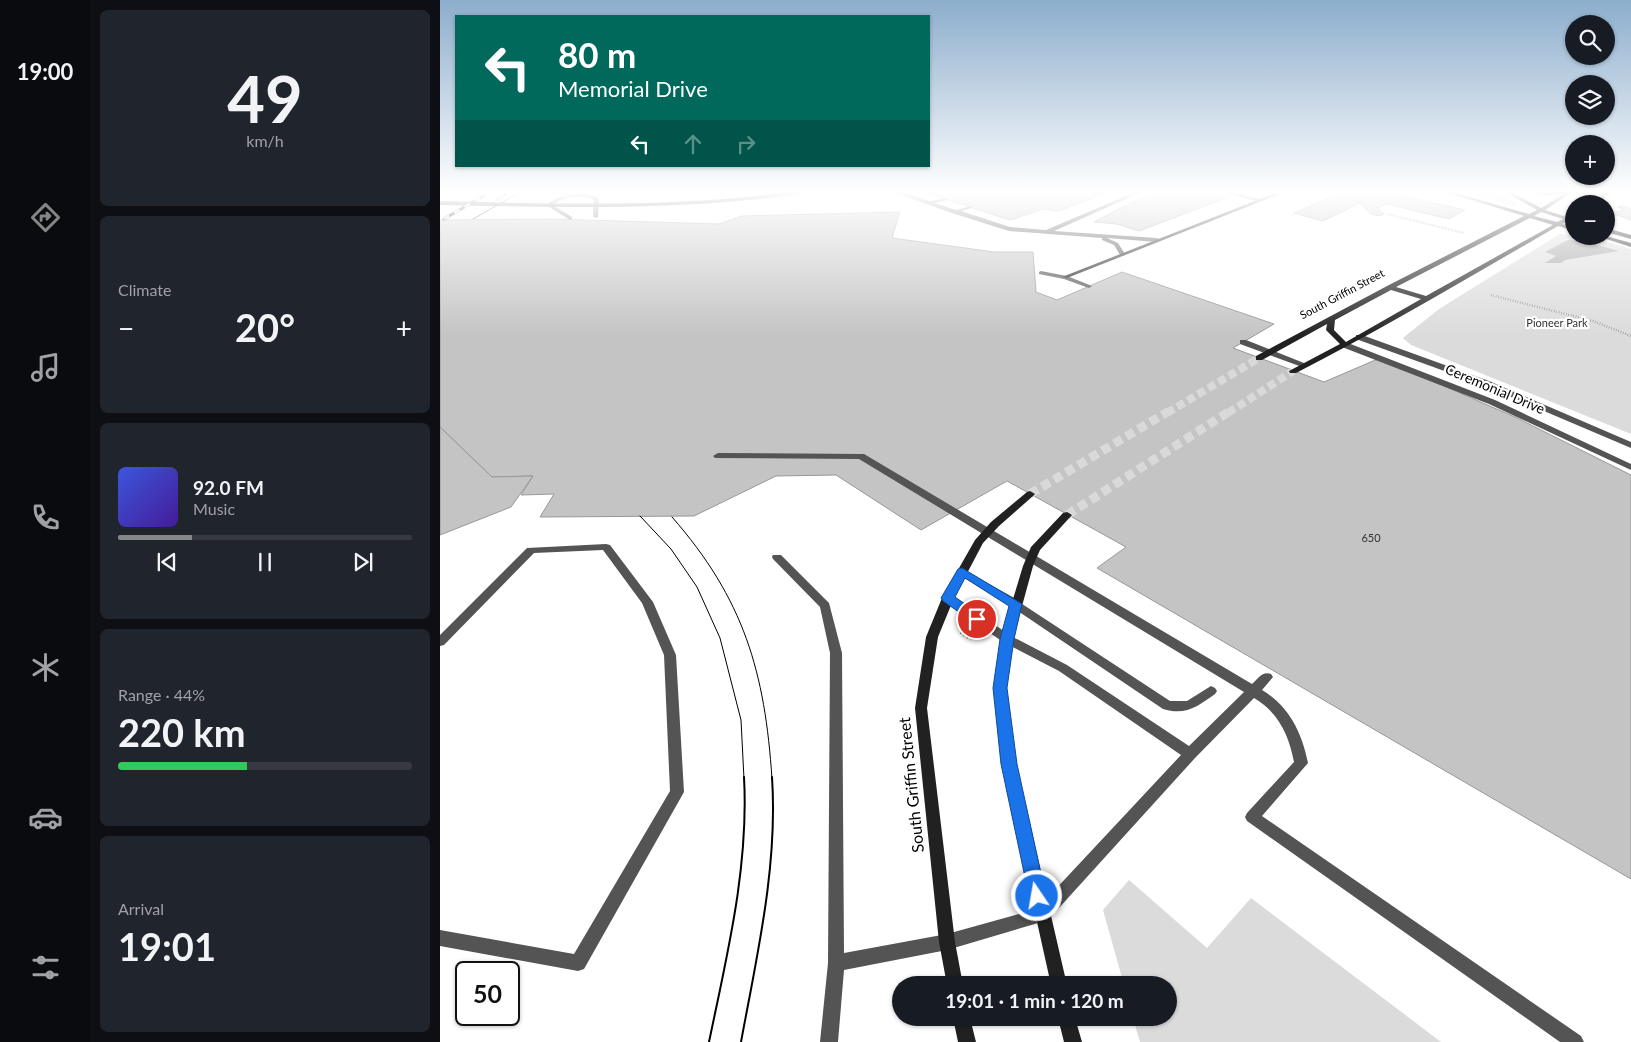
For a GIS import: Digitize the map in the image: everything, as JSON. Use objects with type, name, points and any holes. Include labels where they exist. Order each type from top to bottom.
[{"type":"main road","points":[[1065,277],[1161,239]]},
{"type":"main road","name":"South Griffin Street","points":[[1259,358],[1389,287],[1483,239]]},
{"type":"main road","points":[[1293,371],[1345,345],[1532,239]]},
{"type":"main road","points":[[1615,240],[1631,245]]},
{"type":"main road","points":[[1389,287],[1428,298]]},
{"type":"main road","points":[[1332,318],[1330,330],[1345,345]]},
{"type":"main road","name":"South Griffin Street","points":[[953,976],[947,942],[921,708],[932,637],[948,598],[979,542],[995,524],[1030,494]]},
{"type":"main road","points":[[1057,976],[1008,755],[1000,688],[1007,639],[1016,604],[1035,548],[1068,514]]},
{"type":"main road","points":[[964,1026],[967,1042]]},
{"type":"main road","points":[[1069,1026],[1073,1042]]},
{"type":"street","points":[[1101,239],[1116,244],[1122,254]]},
{"type":"street","points":[[1136,239],[1157,240]]},
{"type":"street","points":[[1041,273],[1065,277],[1089,286]]},
{"type":"street","name":"Ceremonial Drive","points":[[1359,337],[1486,383],[1631,446]]},
{"type":"street","points":[[1243,342],[1305,365]]},
{"type":"street","name":"Ceremonial Drive","points":[[1345,345],[1492,402],[1631,467]]},
{"type":"street","points":[[718,456],[861,456],[1263,697],[1284,716],[1297,739],[1302,764],[1252,817],[1575,1042]]},
{"type":"street","points":[[440,642],[531,550],[606,547],[646,602],[670,655],[677,792],[578,963],[440,938]]},
{"type":"street","points":[[777,557],[826,606],[836,653],[836,963],[829,1042]]},
{"type":"street","points":[[962,572],[1016,604],[1168,706],[1189,706],[1211,691]]},
{"type":"street","points":[[948,598],[1007,639],[1063,668],[1190,754]]},
{"type":"street","points":[[836,963],[947,942],[1042,915],[1190,754],[1267,677]]},
{"type":"path","points":[[1491,295],[1593,321],[1631,336]]},
{"type":"path","points":[[961,632],[971,640]]},
{"type":"green space","name":"Pioneer Park","points":[[1553,239],[1565,239],[1565,245],[1615,244],[1631,249],[1631,434],[1411,345],[1403,338],[1439,309]]},
{"type":"green space","points":[[1129,880],[1207,948],[1251,898],[1441,1042],[1140,1042],[1135,1026],[1177,1026],[1177,976],[1121,976],[1103,910]]},
{"type":"shaded area","points":[[1565,242],[1565,245],[1597,245],[1619,251],[1565,260],[1561,263],[1545,263],[1556,256],[1545,252]]},
{"type":"building","points":[[440,239],[897,239],[994,252],[1033,252],[1036,292],[1057,300],[1122,272],[1274,324],[1233,348],[1324,382],[1380,358],[1515,417],[1631,475],[1631,879],[1097,568],[1126,547],[1007,481],[921,530],[836,475],[776,476],[694,516],[540,517],[554,494],[521,495],[533,476],[492,477],[440,427]]},
{"type":"building","points":[[440,427],[492,477],[533,476],[511,507],[440,535]]},
{"type":"tunnel","points":[[1167,413],[1259,358]]},
{"type":"tunnel","points":[[1228,413],[1293,371]]},
{"type":"tunnel","points":[[1030,494],[1169,411]]},
{"type":"tunnel","points":[[1067,515],[1230,411]]},
{"type":"tram line","points":[[640,516],[671,549],[697,587],[720,638],[741,720],[744,779]]},
{"type":"tram line","points":[[672,517],[697,547],[717,577],[746,639],[764,704],[772,779]]},
{"type":"tram line","points":[[709,1042],[729,944],[740,877],[745,811],[744,777]]},
{"type":"tram line","points":[[741,1042],[765,910],[769,877],[772,844],[772,777]]},
{"type":"route","points":[[977,619],[948,598],[962,572],[1016,604],[1007,639],[1000,688],[1009,764],[1037,896]]}]
